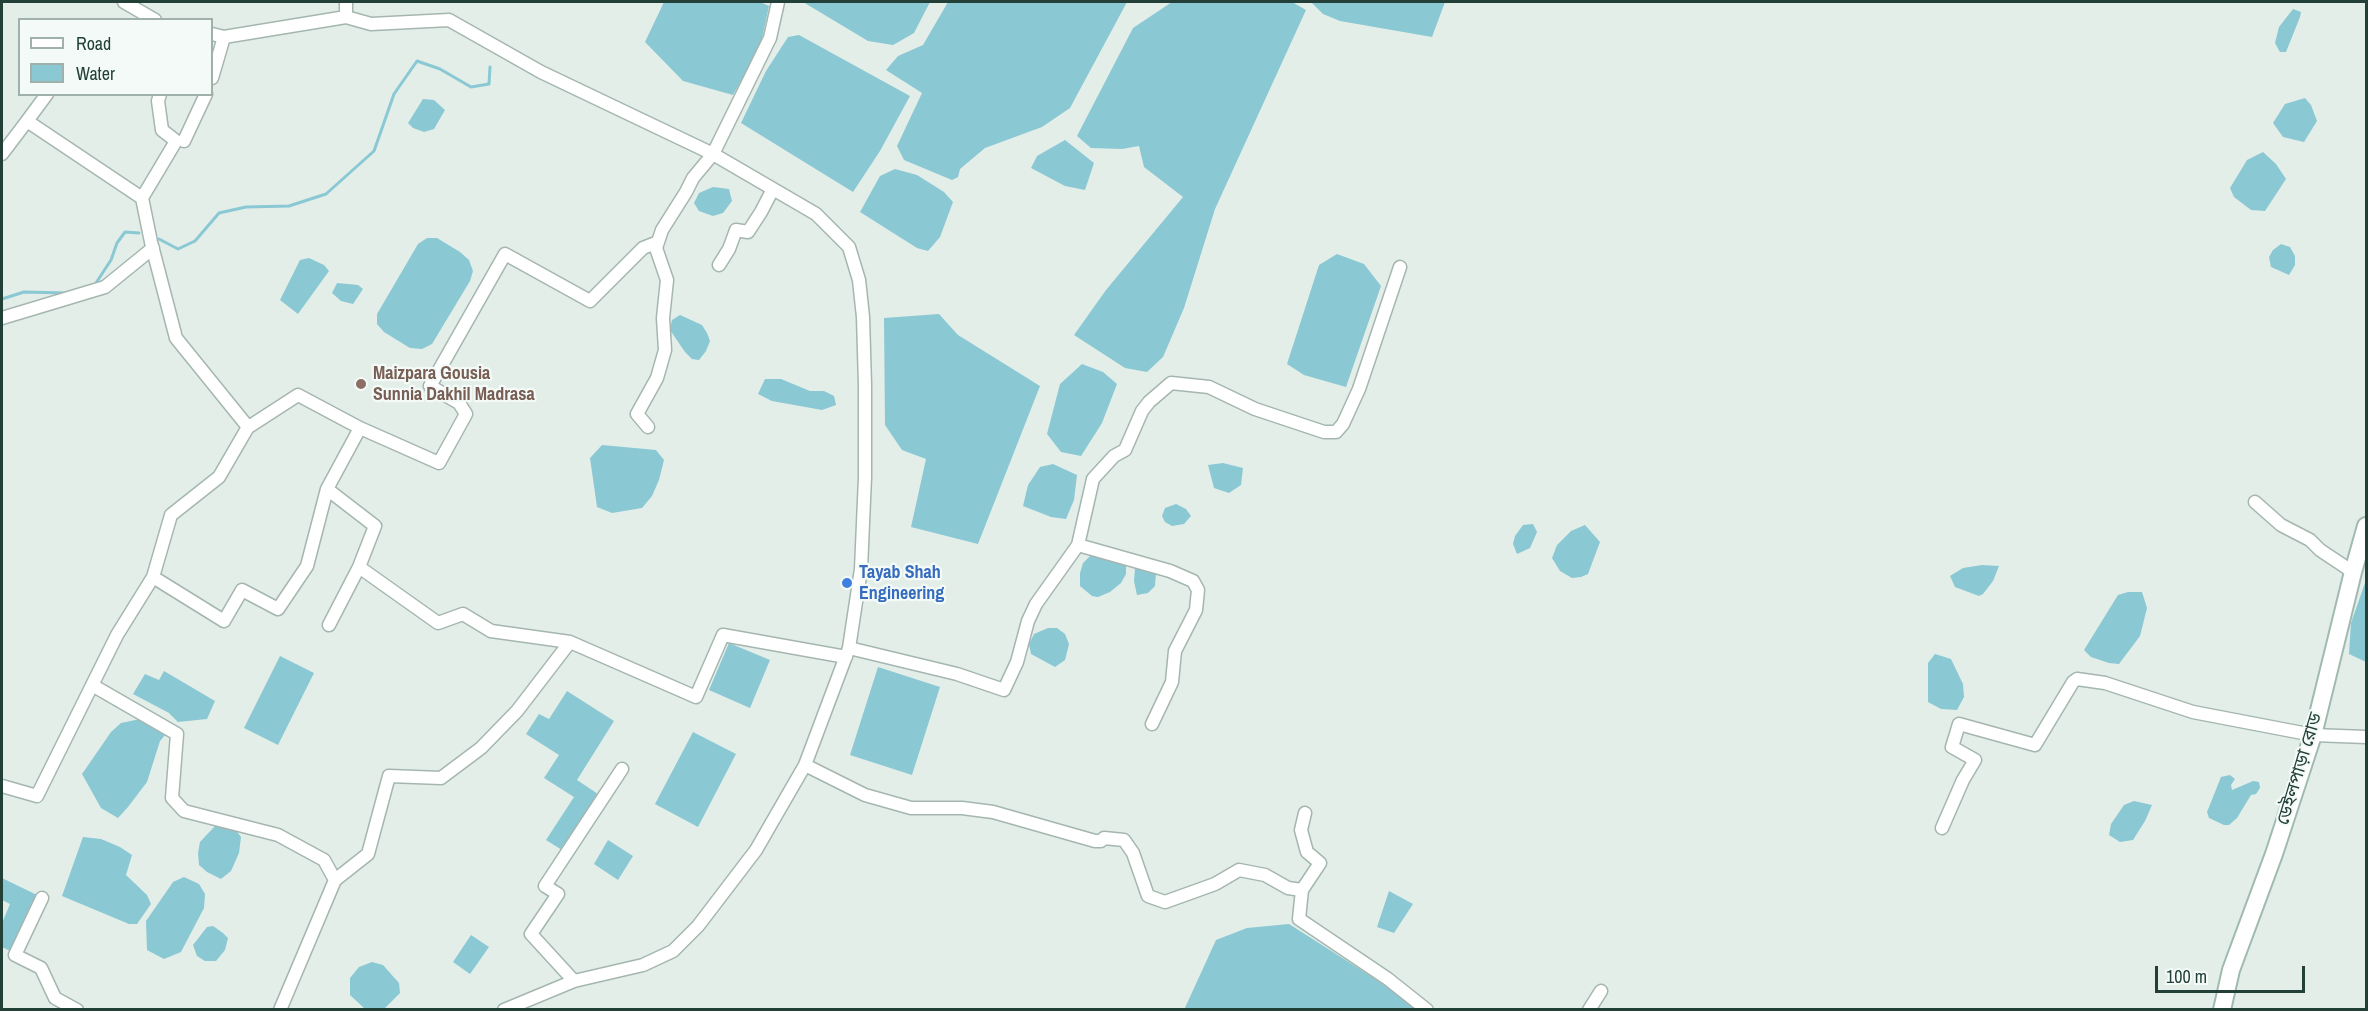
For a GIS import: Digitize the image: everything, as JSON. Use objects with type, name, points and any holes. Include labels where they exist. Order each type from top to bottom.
[{"type":"main road","name":"ডেইলপাড়া রোড","points":[[2222,1010],[2231,970],[2274,854],[2313,735],[2353,572],[2367,526]]},
{"type":"street","points":[[124,2],[153,18]]},
{"type":"street","points":[[346,2],[346,17]]},
{"type":"street","points":[[648,427],[637,414],[657,378],[665,350],[663,318],[667,280],[656,248],[662,230],[687,192],[693,178],[713,154],[770,38],[778,2]]},
{"type":"street","points":[[213,71],[218,35],[346,17],[371,24],[449,20],[542,72],[713,154],[816,214],[849,247],[859,280],[863,317],[865,477],[861,569],[847,652],[805,765],[756,850],[698,926],[673,951],[643,964],[574,981],[504,1010]]},
{"type":"street","points":[[2,154],[6,136],[27,121],[45,96]]},
{"type":"street","points":[[159,96],[158,101],[162,130],[176,141],[142,198],[176,338],[247,428]]},
{"type":"street","points":[[184,141],[205,96]]},
{"type":"street","points":[[27,121],[142,198]]},
{"type":"street","points":[[718,265],[729,249],[736,230],[748,232],[772,189]]},
{"type":"street","points":[[2,786],[37,796],[117,635],[153,577],[171,515],[219,477],[247,428],[298,395],[360,428],[439,463],[466,414],[459,403],[430,386],[505,254],[590,301],[643,248],[658,242]]},
{"type":"street","points":[[2,318],[105,287],[153,248]]},
{"type":"street","points":[[359,567],[438,623],[463,614],[490,631],[570,642],[696,697],[723,635],[847,652],[957,674],[1004,690],[1017,662],[1028,621],[1036,604],[1078,545],[1093,479],[1114,456],[1125,450],[1142,411],[1164,387],[1171,383],[1209,387],[1255,409],[1324,432],[1336,432],[1343,424],[1359,389],[1400,267]]},
{"type":"street","points":[[153,577],[224,621],[242,590],[278,609],[307,566],[327,489],[360,428]]},
{"type":"street","points":[[327,489],[375,526],[359,567],[329,625]]},
{"type":"street","points":[[2255,502],[2281,525],[2310,540],[2320,550],[2353,572]]},
{"type":"street","points":[[1078,545],[1170,571],[1192,581],[1198,590],[1196,610],[1175,651],[1172,682],[1152,724]]},
{"type":"street","points":[[280,1010],[334,879],[368,854],[389,776],[441,778],[481,748],[517,711],[570,642]]},
{"type":"street","points":[[1942,828],[1963,780],[1975,760],[1952,747],[1959,724],[2035,745],[2077,679],[2105,683],[2193,712],[2313,735],[2367,737]]},
{"type":"street","points":[[92,685],[177,734],[172,798],[184,811],[278,835],[324,860],[334,879]]},
{"type":"street","points":[[805,765],[865,795],[910,808],[962,808],[993,812],[1095,840],[1101,841],[1104,838],[1124,840],[1133,853],[1148,896],[1165,902],[1215,884],[1239,870],[1264,875],[1288,888],[1302,890]]},
{"type":"street","points":[[574,981],[531,934],[558,894],[545,886],[621,769]]},
{"type":"street","points":[[1305,813],[1301,831],[1307,852],[1320,863],[1302,890],[1299,919],[1388,979],[1427,1010]]},
{"type":"street","points":[[42,898],[15,955],[41,968],[55,998],[77,1010]]},
{"type":"street","points":[[1589,1010],[1601,991]]},
{"type":"water","points":[[664,2],[760,2],[769,6],[760,48],[733,95],[683,81],[645,42]]},
{"type":"water","points":[[803,2],[930,2],[914,33],[893,45],[868,41]]},
{"type":"water","points":[[948,2],[1127,2],[1070,108],[1042,127],[985,148],[960,169],[958,177],[952,180],[904,160],[897,146],[922,93],[886,70],[898,56],[923,45]]},
{"type":"water","points":[[1172,2],[1292,2],[1306,10],[1215,209],[1184,308],[1163,357],[1147,372],[1125,368],[1074,335],[1106,290],[1183,197],[1144,167],[1139,146],[1122,149],[1091,148],[1077,136],[1133,28]]},
{"type":"water","points":[[1311,2],[1445,2],[1432,37],[1340,21],[1323,14]]},
{"type":"water","points":[[2293,9],[2301,12],[2300,17],[2286,52],[2280,52],[2275,43],[2279,27]]},
{"type":"water","points":[[799,35],[910,96],[880,151],[853,192],[741,123],[766,71],[788,37]]},
{"type":"water","points":[[2305,98],[2311,105],[2317,121],[2304,142],[2283,137],[2273,123],[2285,104]]},
{"type":"water","points":[[423,99],[434,100],[445,110],[434,129],[424,132],[413,128],[408,123]]},
{"type":"water","points":[[1065,140],[1094,163],[1085,190],[1065,186],[1031,168],[1037,156]]},
{"type":"water","points":[[2263,152],[2276,164],[2286,179],[2265,211],[2251,210],[2234,197],[2230,188],[2247,160]]},
{"type":"water","points":[[895,169],[917,175],[944,192],[953,202],[940,237],[928,251],[917,248],[860,212],[880,176]]},
{"type":"water","points":[[713,187],[729,189],[732,201],[723,213],[713,216],[699,211],[694,203],[699,193]]},
{"type":"water","points":[[427,238],[437,238],[460,252],[469,260],[473,271],[470,281],[432,344],[422,349],[410,348],[384,332],[377,324],[377,314],[418,244]]},
{"type":"water","points":[[2281,244],[2290,247],[2295,256],[2295,265],[2289,275],[2271,267],[2269,257],[2273,250]]},
{"type":"water","points":[[1337,254],[1364,264],[1381,286],[1346,387],[1304,375],[1287,364],[1319,265]]},
{"type":"water","points":[[309,258],[324,265],[329,271],[298,314],[280,300],[300,260]]},
{"type":"water","points":[[337,283],[358,285],[363,289],[353,304],[341,301],[332,293]]},
{"type":"water","points":[[939,314],[958,335],[1040,386],[978,544],[911,527],[926,459],[902,450],[885,425],[884,318]]},
{"type":"water","points":[[680,315],[702,325],[707,333],[710,341],[699,360],[692,359],[685,352],[670,330],[672,320]]},
{"type":"water","points":[[1082,364],[1103,372],[1117,384],[1102,423],[1081,456],[1061,452],[1047,434],[1060,384]]},
{"type":"water","points":[[765,379],[781,379],[810,391],[824,391],[834,396],[836,405],[822,410],[772,401],[758,394]]},
{"type":"water","points":[[602,445],[656,450],[664,460],[652,496],[642,508],[612,513],[597,507],[590,458]]},
{"type":"water","points":[[1223,463],[1243,468],[1241,485],[1229,493],[1214,488],[1208,465]]},
{"type":"water","points":[[1053,464],[1077,475],[1074,500],[1066,519],[1051,517],[1023,506],[1028,485],[1040,467]]},
{"type":"water","points":[[1176,504],[1186,509],[1191,516],[1184,524],[1172,526],[1165,522],[1162,516],[1165,508]]},
{"type":"water","points":[[1533,524],[1537,532],[1530,548],[1517,554],[1513,544],[1515,536],[1523,525]]},
{"type":"water","points":[[1585,525],[1600,542],[1588,574],[1572,578],[1560,571],[1552,558],[1557,545],[1571,531]]},
{"type":"water","points":[[1092,554],[1126,564],[1126,574],[1121,583],[1110,592],[1098,597],[1092,596],[1080,586],[1083,563]]},
{"type":"water","points":[[1982,565],[1999,566],[1993,581],[1983,594],[1979,596],[1955,587],[1950,576],[1963,568]]},
{"type":"water","points":[[1141,567],[1156,573],[1155,586],[1148,593],[1137,595],[1134,581],[1135,568]]},
{"type":"water","points":[[2366,580],[2366,662],[2349,654],[2351,623]]},
{"type":"water","points":[[2142,592],[2147,608],[2140,636],[2119,664],[2091,657],[2084,650],[2118,595]]},
{"type":"water","points":[[1048,628],[1057,628],[1065,634],[1069,644],[1065,660],[1055,667],[1031,654],[1029,644],[1034,634]]},
{"type":"water","points":[[729,643],[770,660],[750,708],[709,690]]},
{"type":"water","points":[[1935,654],[1951,659],[1963,684],[1964,697],[1957,710],[1941,709],[1928,702],[1928,663]]},
{"type":"water","points":[[280,656],[314,673],[278,745],[244,728]]},
{"type":"water","points":[[878,667],[940,687],[912,775],[850,755]]},
{"type":"water","points":[[164,671],[215,701],[207,719],[178,722],[169,713],[133,694],[145,674],[159,680]]},
{"type":"water","points":[[567,691],[614,721],[577,780],[598,794],[562,850],[546,840],[574,797],[544,778],[559,755],[526,734],[539,714],[549,719]]},
{"type":"water","points":[[145,718],[166,734],[160,741],[147,782],[118,818],[101,808],[82,774],[111,732],[121,723]]},
{"type":"water","points":[[693,732],[736,754],[698,827],[655,804]]},
{"type":"water","points":[[2230,775],[2235,779],[2231,785],[2232,790],[2253,781],[2259,782],[2260,788],[2256,794],[2251,795],[2237,818],[2229,825],[2224,825],[2209,818],[2207,812],[2221,777]]},
{"type":"water","points":[[2134,801],[2152,805],[2133,840],[2120,842],[2109,835],[2111,824],[2124,805]]},
{"type":"water","points":[[216,825],[233,826],[241,837],[239,853],[231,871],[221,879],[199,865],[200,842]]},
{"type":"water","points":[[83,837],[101,839],[132,855],[126,875],[147,895],[151,904],[137,924],[129,924],[62,896]]},
{"type":"water","points":[[608,840],[633,856],[618,880],[594,864]]},
{"type":"water","points":[[184,877],[199,884],[205,894],[204,908],[181,952],[164,959],[147,950],[146,921],[173,882]]},
{"type":"water","points":[[2,878],[39,896],[12,952],[2,947],[2,923],[10,904],[2,900]]},
{"type":"water","points":[[1389,891],[1413,904],[1394,933],[1377,927]]},
{"type":"water","points":[[1289,924],[1422,1009],[1184,1010],[1216,940],[1247,928]]},
{"type":"water","points":[[213,926],[228,938],[225,950],[216,961],[205,961],[197,956],[193,945],[207,927]]},
{"type":"water","points":[[471,935],[489,947],[470,974],[453,962]]},
{"type":"water","points":[[372,962],[383,965],[399,983],[400,993],[384,1009],[364,1008],[350,995],[350,978],[359,967]]},
{"type":"waterway","points":[[159,239],[178,249],[195,241],[219,213],[246,207],[289,206],[326,194],[374,151],[394,94],[417,61],[440,69],[471,87],[489,84],[490,67]]},
{"type":"waterway","points":[[94,286],[125,232],[139,233]]},
{"type":"waterway","points":[[2,299],[24,292],[67,293]]},
{"type":"place","name":"Maizpara Gousia Sunnia Dakhil Madrasa","points":[[361,384]]},
{"type":"place","name":"Tayab Shah Engineering","points":[[847,583]]}]
